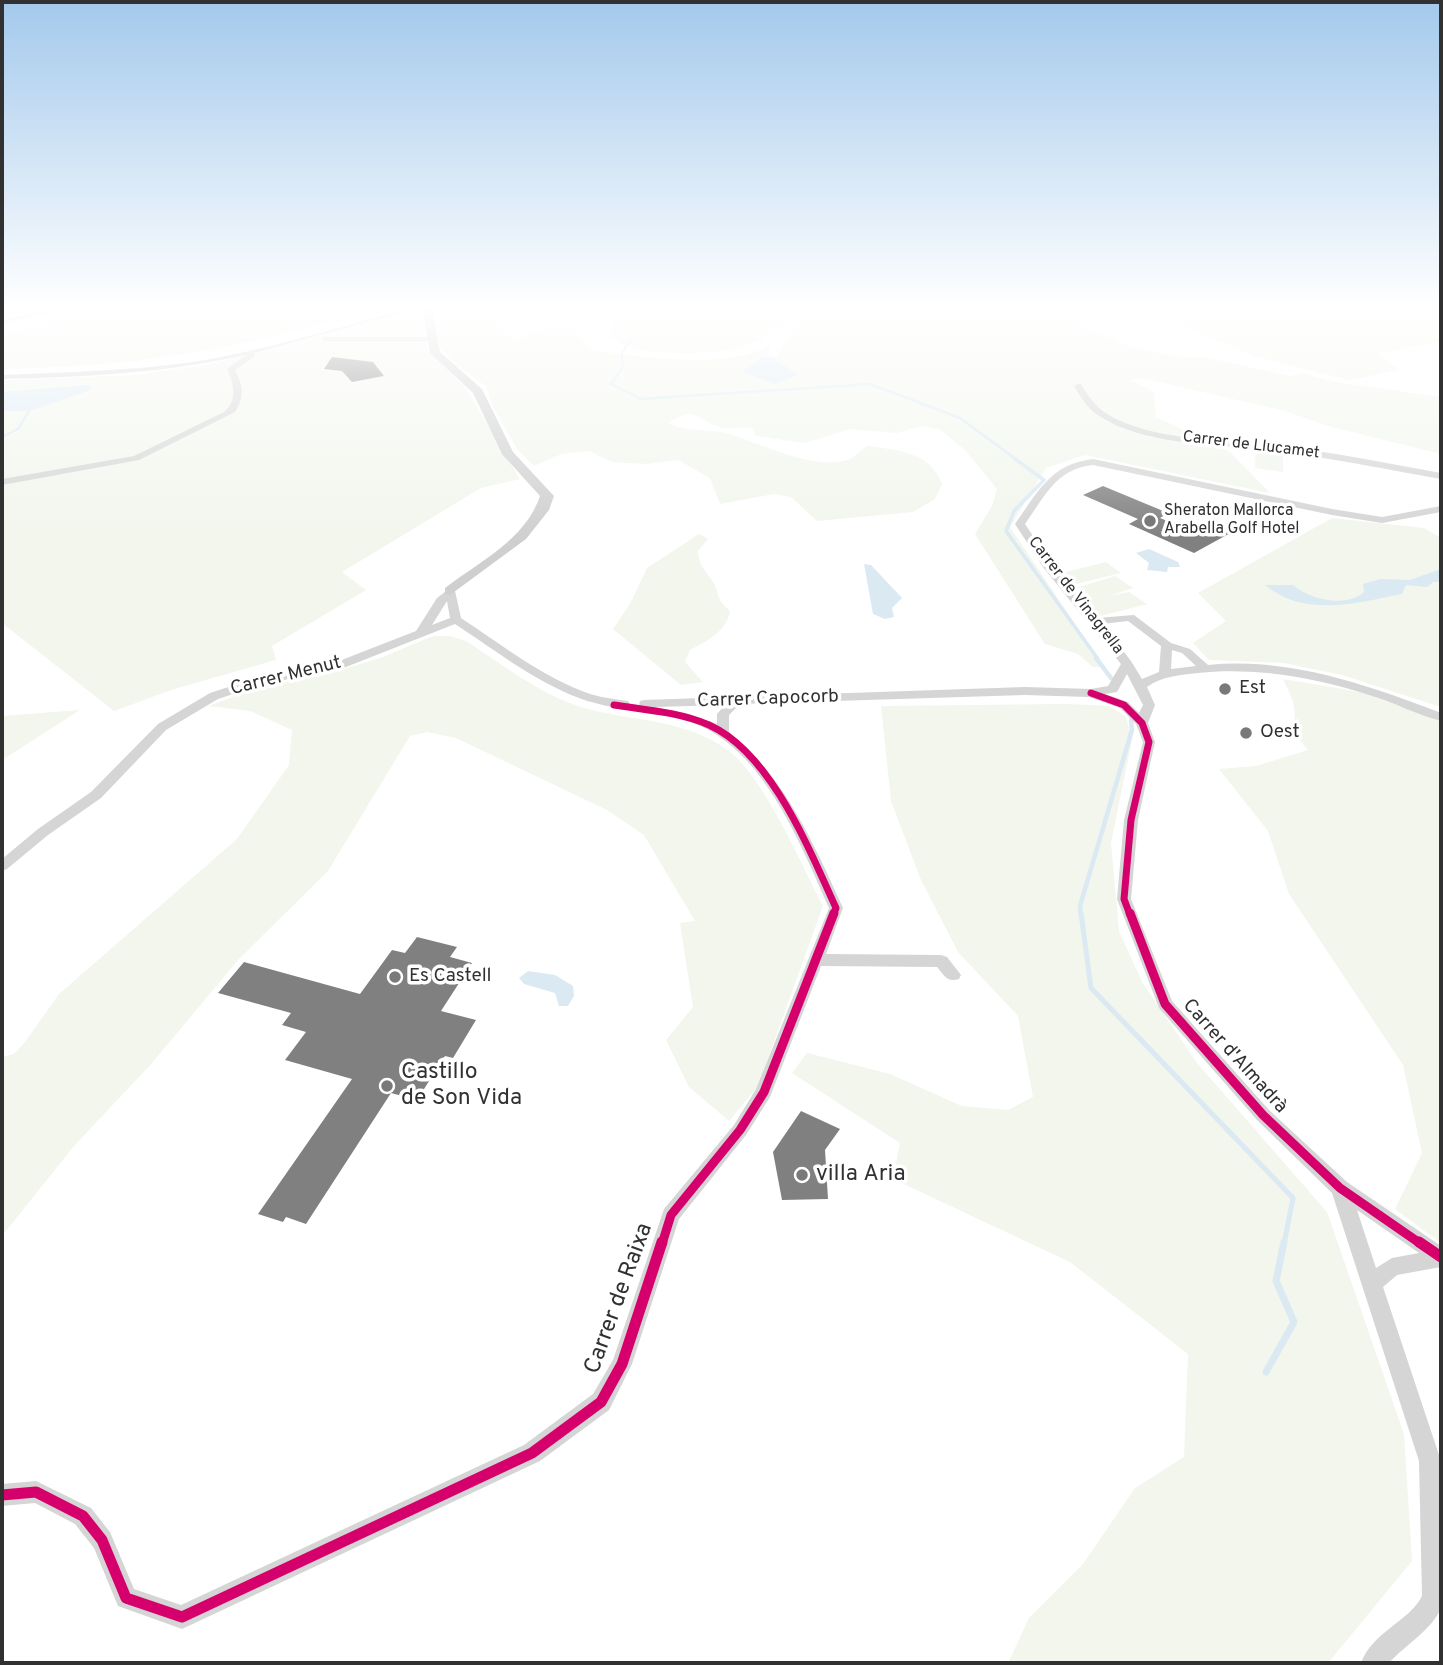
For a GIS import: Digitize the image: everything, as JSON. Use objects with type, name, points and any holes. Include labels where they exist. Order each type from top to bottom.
[{"type":"street","points":[[2,482],[126,460],[168,444],[233,411],[237,403],[236,383]]},
{"type":"street","points":[[417,636],[433,618],[438,600],[535,525],[544,510],[547,496],[533,477],[508,454],[478,391],[469,383]]},
{"type":"street","name":"Carrer de Llucamet","points":[[1077,386],[1080,393],[1102,414],[1148,431],[1283,449],[1441,476]]},
{"type":"street","name":"Carrer de Vinagrella","points":[[1141,686],[1127,663],[1047,565],[1020,524],[1063,467],[1076,462],[1093,462],[1382,520],[1441,509]]},
{"type":"street","points":[[450,591],[456,620]]},
{"type":"street","points":[[1093,622],[1129,617],[1167,645],[1186,651],[1204,668]]},
{"type":"street","name":"Carrer Menut","points":[[2,866],[43,832],[96,795],[162,727],[214,696],[257,682],[342,664],[456,620]]},
{"type":"street","name":"Carrer Capocorb","points":[[456,620],[537,672],[574,691],[614,705],[1025,691],[1091,693]]},
{"type":"street","points":[[1165,674],[1167,645]]},
{"type":"street","points":[[1091,693],[1113,689],[1127,663]]},
{"type":"street","points":[[1141,686],[1149,679],[1165,674],[1204,668],[1256,667],[1359,686],[1441,717]]},
{"type":"street","name":"Carrer d'Almadrà","points":[[1141,686],[1149,705],[1142,723],[1149,742],[1131,820],[1124,899],[1165,1004],[1263,1115],[1340,1188],[1441,1258]]},
{"type":"street","points":[[1091,693],[1124,705],[1142,723]]},
{"type":"street","points":[[723,733],[723,714],[736,701]]},
{"type":"street","name":"Carrer de Raixa","points":[[2,1495],[36,1492],[83,1516],[102,1540],[127,1598],[182,1617],[533,1453],[601,1402],[622,1364],[671,1215],[740,1130],[764,1091],[818,960],[836,908],[800,830],[762,772],[723,733],[682,716],[614,705]]},
{"type":"street","points":[[818,960],[941,961],[953,975]]},
{"type":"street","points":[[1340,1188],[1430,1461],[1434,1597],[1427,1612],[1394,1639],[1373,1663]]},
{"type":"street","points":[[1372,1284],[1392,1267],[1441,1258]]},
{"type":"shaded area","points":[[2,383],[461,383],[520,479],[481,488],[342,572],[366,590],[272,646],[276,660],[174,689],[114,711],[2,623]]},
{"type":"shaded area","points":[[481,383],[1135,383],[1154,392],[1156,417],[1230,452],[1270,493],[1085,455],[1046,468],[1010,527],[1104,667],[1093,667],[1078,654],[1045,644],[975,534],[992,506],[997,489],[965,450],[939,429],[921,426],[897,433],[850,429],[804,443],[756,436],[752,428],[719,427],[689,414],[668,423],[683,428],[730,434],[789,455],[821,462],[850,459],[867,446],[901,451],[929,465],[942,484],[935,499],[913,512],[817,521],[791,497],[774,494],[720,504],[710,478],[678,460],[646,464],[612,462],[589,451],[561,454],[534,466],[517,449],[493,407],[486,386]]},
{"type":"shaded area","points":[[1162,383],[1339,383],[1441,397],[1441,454],[1328,426],[1285,411]]},
{"type":"shaded area","points":[[89,385],[91,390],[29,411],[2,411],[2,392]]},
{"type":"shaded area","points":[[1256,448],[1283,452],[1283,472],[1255,468]]},
{"type":"shaded area","points":[[1332,518],[1424,528],[1441,538],[1441,707],[1342,675],[1284,663],[1209,660],[1193,643],[1226,621],[1198,593]]},
{"type":"shaded area","points":[[699,534],[708,539],[698,551],[701,564],[720,599],[730,611],[721,630],[690,650],[685,662],[703,682],[681,685],[613,629],[630,604],[647,568]]},
{"type":"shaded area","points":[[1149,549],[1178,562],[1180,567],[1168,567],[1167,572],[1147,570],[1149,563],[1136,553]]},
{"type":"shaded area","points":[[1106,562],[1121,573],[1076,584],[1062,573]]},
{"type":"shaded area","points":[[864,564],[871,565],[902,598],[892,608],[894,617],[885,619],[873,614]]},
{"type":"shaded area","points":[[1441,569],[1441,582],[1433,582],[1427,587],[1406,585],[1402,594],[1349,604],[1314,605],[1297,602],[1265,585],[1293,585],[1309,595],[1338,601],[1348,600],[1364,592],[1363,584],[1381,579],[1410,580]]},
{"type":"shaded area","points":[[1115,576],[1133,588],[1109,596],[1129,592],[1147,604],[1101,616],[1084,603],[1090,600],[1073,589]]},
{"type":"shaded area","points":[[433,636],[450,636],[466,641],[549,694],[583,708],[668,724],[710,739],[729,751],[756,781],[781,823],[823,906],[758,1086],[729,1121],[689,1087],[666,1040],[693,1007],[680,923],[695,921],[644,835],[607,810],[456,738],[427,732],[410,736],[328,871],[238,960],[152,1063],[74,1146],[2,1236],[2,1057],[14,1054],[25,1042],[59,994],[237,839],[289,765],[292,730],[250,711],[209,706],[256,688],[321,676],[383,657]]},
{"type":"shaded area","points":[[1283,679],[1360,692],[1441,721],[1441,1243],[1395,1209],[1422,1153],[1403,1065],[1289,894],[1268,831],[1219,769],[1256,766],[1308,750],[1296,733],[1293,704]]},
{"type":"shaded area","points":[[881,706],[1109,706],[1126,717],[1132,740],[1111,843],[1119,931],[1142,982],[1197,1063],[1327,1212],[1404,1434],[1412,1561],[1328,1663],[1008,1663],[1029,1618],[1083,1564],[1135,1488],[1184,1457],[1188,1354],[1070,1262],[893,1179],[900,1143],[792,1073],[807,1053],[890,1074],[962,1106],[1008,1110],[1033,1097],[1018,1016],[958,952],[921,880],[891,801]]},
{"type":"shaded area","points":[[80,710],[2,760],[2,716]]},
{"type":"shaded area","points":[[528,971],[555,975],[573,986],[574,996],[568,1006],[559,1006],[555,993],[524,984],[519,978]]},
{"type":"building","name":"Sheraton Mallorca Arabella Golf Hotel","points":[[1103,486],[1168,513],[1160,518],[1197,533],[1216,523],[1234,531],[1194,553],[1129,524],[1138,519],[1083,495]]},
{"type":"building","name":"Castillo de Son Vida","points":[[417,937],[457,947],[450,957],[472,963],[441,1011],[476,1020],[453,1058],[445,1056],[417,1100],[391,1093],[306,1224],[286,1217],[283,1222],[258,1214],[352,1079],[285,1060],[306,1032],[282,1025],[291,1013],[218,993],[244,962],[360,994],[392,950],[405,953]]},
{"type":"building","name":"villa Aria","points":[[801,1111],[840,1129],[825,1150],[828,1199],[782,1200],[773,1152]]},
{"type":"waterway","points":[[612,383],[641,399],[870,384],[960,418],[1017,460]]},
{"type":"waterway","points":[[2,437],[18,429],[29,411]]},
{"type":"waterway","points":[[1015,459],[1044,480],[1014,511],[1006,531],[1098,659]]},
{"type":"waterway","points":[[1096,658],[1111,678]]},
{"type":"waterway","points":[[1081,915],[1080,906],[1132,730],[1131,720]]},
{"type":"waterway","points":[[1081,913],[1091,988],[1293,1198],[1284,1244]]},
{"type":"waterway","points":[[1266,1372],[1294,1322],[1276,1281],[1284,1242]]},
{"type":"cycle path","points":[[1091,693],[1124,705],[1142,723],[1149,742],[1131,820],[1124,899],[1165,1004],[1263,1115],[1340,1188],[1441,1257]]},
{"type":"cycle path","points":[[2,1495],[36,1492],[83,1516],[102,1540],[126,1598],[182,1617],[532,1453],[601,1402],[622,1364],[671,1215],[740,1130],[764,1092],[836,908],[803,838],[775,789],[741,748],[723,733],[699,721],[614,705]]},
{"type":"place","name":"Sheraton Mallorca Arabella Golf Hotel","points":[[1150,521]]},
{"type":"place","name":"Est","points":[[1225,689]]},
{"type":"place","name":"Oest","points":[[1246,733]]},
{"type":"place","name":"Es Castell","points":[[395,977]]},
{"type":"place","name":"Castillo de Son Vida","points":[[387,1086]]},
{"type":"place","name":"villa Aria","points":[[802,1175]]}]
